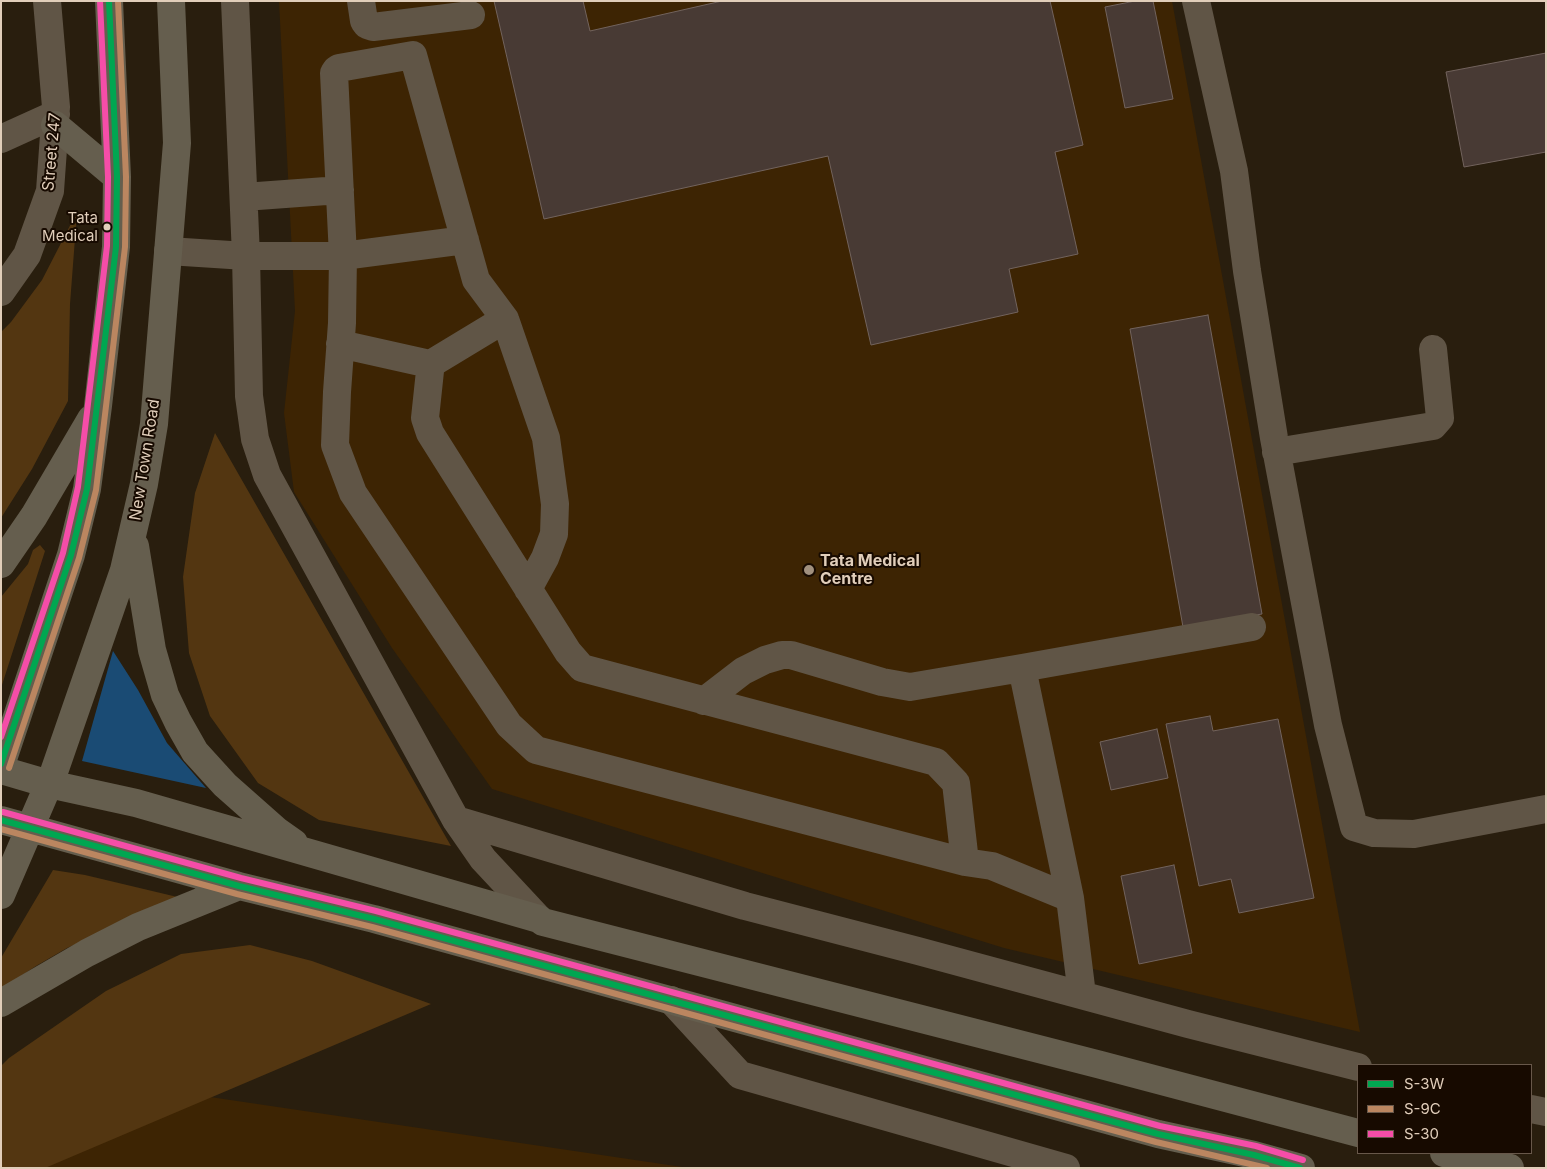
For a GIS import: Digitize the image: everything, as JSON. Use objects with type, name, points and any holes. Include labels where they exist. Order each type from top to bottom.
[{"type":"main road","points":[[1,765],[71,555],[87,489],[116,247],[117,177],[109,1]]},
{"type":"main road","name":"New Town Road","points":[[1,895],[49,784],[124,570],[144,484],[154,424],[177,142],[171,1]]},
{"type":"main road","points":[[55,119],[117,177]]},
{"type":"main road","points":[[1,564],[38,508],[98,406]]},
{"type":"main road","points":[[133,534],[152,650],[164,695],[178,722],[195,752],[225,785],[277,831],[307,853]]},
{"type":"main road","points":[[1,770],[49,784],[136,803],[544,922],[1357,1133]]},
{"type":"main road","points":[[1,820],[239,886],[374,919],[1158,1134],[1254,1155],[1301,1168]]},
{"type":"main road","points":[[1,1003],[88,953],[138,927],[239,886]]},
{"type":"main road","points":[[1448,1154],[1510,1168]]},
{"type":"street","name":"Street 247","points":[[1,292],[27,255],[50,191],[56,108],[47,1]]},
{"type":"street","points":[[235,1],[244,197],[249,396],[255,439],[267,475],[456,820],[483,859],[539,919]]},
{"type":"street","points":[[361,1],[364,21],[367,25],[373,27],[471,15]]},
{"type":"street","points":[[1196,1],[1234,171],[1247,271],[1276,452],[1328,725],[1354,827],[1374,833],[1414,834],[1546,809]]},
{"type":"street","points":[[408,22],[413,54],[476,280],[505,319],[546,438],[555,504],[554,534],[545,558],[528,589]]},
{"type":"street","points":[[413,54],[339,68],[334,73],[343,256],[342,323],[335,445],[354,493],[508,725],[536,750],[565,759],[965,862],[992,866],[1070,898]]},
{"type":"street","points":[[1,139],[55,119]]},
{"type":"street","points":[[244,197],[340,190]]},
{"type":"street","points":[[168,250],[246,256],[343,256],[465,240]]},
{"type":"street","points":[[429,365],[505,319]]},
{"type":"street","points":[[340,344],[429,365]]},
{"type":"street","points":[[1276,452],[1433,426],[1440,418],[1433,349]]},
{"type":"street","points":[[429,365],[425,418],[430,433],[568,652],[582,668],[936,762],[956,783],[965,862]]},
{"type":"street","points":[[704,701],[743,671],[782,654],[882,682],[910,687],[1252,627]]},
{"type":"street","points":[[1022,668],[1070,898],[1082,995]]},
{"type":"street","points":[[456,820],[745,906],[1188,1024],[1357,1067]]},
{"type":"street","points":[[671,1000],[740,1075],[1066,1168]]},
{"type":"street","points":[[1532,1109],[1546,1112]]},
{"type":"shaded area","name":"Tata Medical Centre","points":[[279,1],[1172,1],[1360,1032],[1004,948],[492,789],[392,648],[294,492],[284,413],[295,311]]},
{"type":"shaded area","points":[[77,212],[70,304],[68,401],[32,469],[1,518],[1,332],[11,322],[42,280]]},
{"type":"shaded area","points":[[215,433],[451,846],[319,820],[258,783],[210,716],[189,653],[183,577],[195,493]]},
{"type":"shaded area","points":[[40,545],[45,551],[1,688],[1,597],[28,564],[33,550]]},
{"type":"shaded area","points":[[53,870],[85,875],[190,900],[123,923],[67,948],[1,989],[1,958]]},
{"type":"shaded area","points":[[250,945],[312,961],[431,1004],[45,1168],[1,1168],[1,1066],[9,1058],[106,991],[181,954]]},
{"type":"shaded area","points":[[1,1066],[689,1168],[1,1168]]},
{"type":"water","points":[[113,651],[138,690],[167,743],[206,788],[82,761]]},
{"type":"building","points":[[494,1],[583,1],[590,31],[722,1],[1050,1],[1083,145],[1055,152],[1078,254],[1009,269],[1018,312],[871,345],[828,156],[544,219]]},
{"type":"building","points":[[1135,1],[1153,1],[1173,99],[1125,108],[1105,7]]},
{"type":"building","points":[[1546,53],[1546,152],[1464,167],[1446,72]]},
{"type":"building","points":[[1208,315],[1262,614],[1183,627],[1130,329]]},
{"type":"building","points":[[1210,716],[1213,731],[1278,719],[1314,898],[1239,913],[1231,879],[1199,886],[1166,724]]},
{"type":"building","points":[[1157,729],[1168,778],[1111,790],[1100,742]]},
{"type":"building","points":[[1174,865],[1192,953],[1139,964],[1121,876]]},
{"type":"transit line","name":"S-30","points":[[1,737],[63,553],[78,487],[107,246],[108,177],[100,1]]},
{"type":"transit line","name":"S-3W","points":[[1,764],[71,555],[87,489],[116,247],[117,177],[109,1]]},
{"type":"transit line","name":"S-9C","points":[[9,768],[79,558],[96,490],[125,247],[126,177],[118,1]]},
{"type":"transit line","name":"S-30","points":[[3,812],[241,878],[376,911],[1160,1126],[1256,1146],[1303,1160]]},
{"type":"transit line","name":"S-3W","points":[[1,820],[239,886],[374,919],[1158,1134],[1254,1155],[1300,1168]]},
{"type":"transit line","name":"S-9C","points":[[1,829],[237,894],[372,927],[1156,1142],[1267,1168]]},
{"type":"place","name":"Tata Medical","points":[[107,227]]},
{"type":"place","name":"Tata Medical Centre","points":[[809,570]]}]
